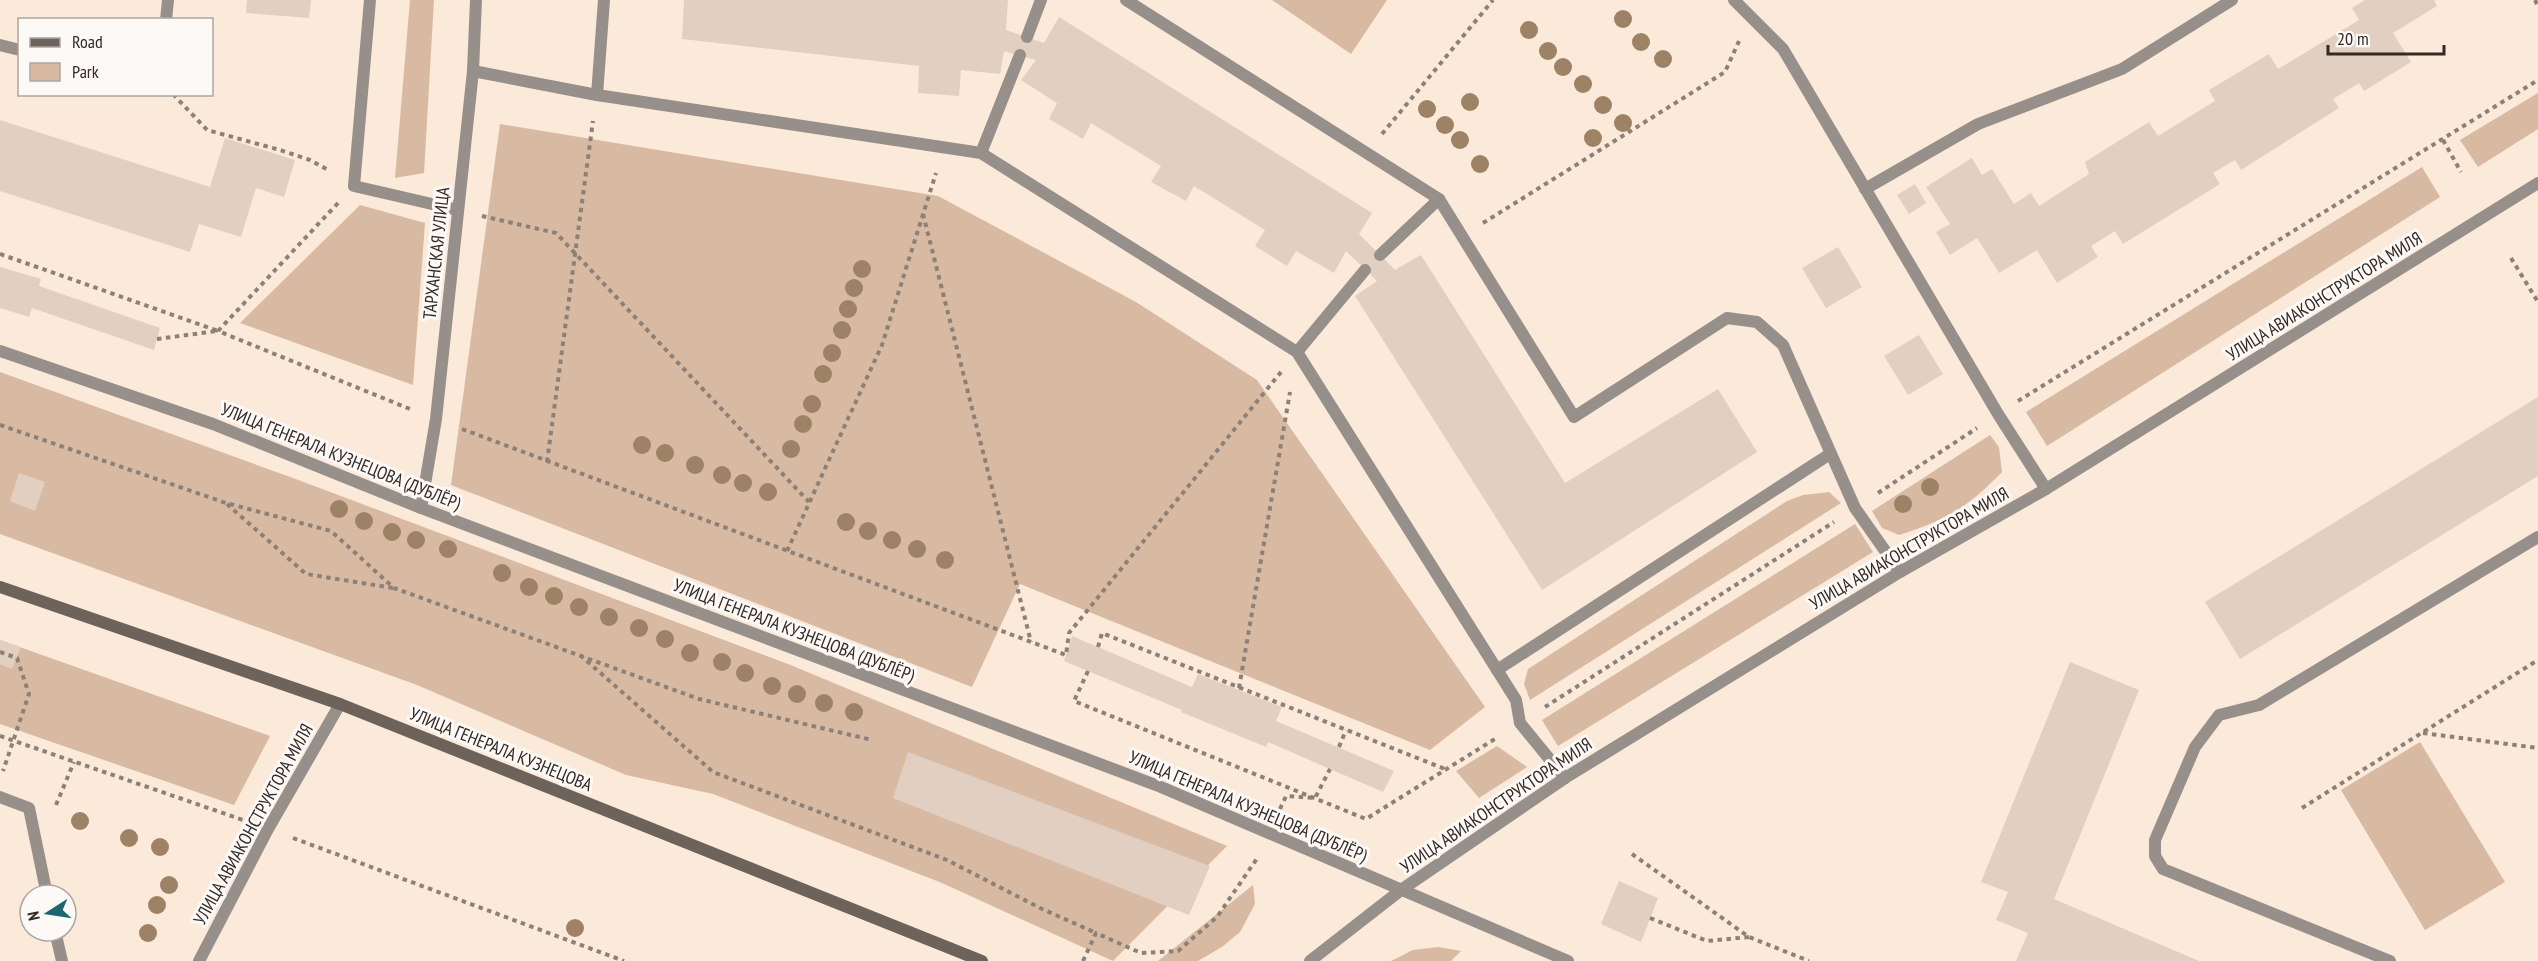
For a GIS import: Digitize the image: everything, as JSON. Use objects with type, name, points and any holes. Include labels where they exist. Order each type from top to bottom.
[{"type":"main road","name":"УЛИЦА ГЕНЕРАЛА КУЗНЕЦОВА","points":[[0,587],[340,704],[982,961]]},
{"type":"street","points":[[166,18],[168,0]]},
{"type":"street","points":[[370,0],[354,186],[458,210]]},
{"type":"street","name":"ТАРХАНСКАЯ УЛИЦА","points":[[421,508],[436,419],[473,71],[476,0]]},
{"type":"street","points":[[597,95],[604,0]]},
{"type":"street","points":[[1027,37],[1041,0]]},
{"type":"street","points":[[1126,0],[1440,199],[1574,417],[1727,318],[1756,322],[1783,345],[1855,508],[1900,572]]},
{"type":"street","points":[[1734,0],[1783,49],[1998,414],[2046,489]]},
{"type":"street","points":[[1864,189],[1978,124],[2122,69],[2232,0]]},
{"type":"street","points":[[0,45],[18,50]]},
{"type":"street","points":[[981,153],[1020,55]]},
{"type":"street","points":[[473,71],[597,95],[981,153],[1297,352],[1516,700],[1520,723],[1564,778]]},
{"type":"street","name":"УЛИЦА АВИАКОНСТРУКТОРА МИЛЯ","points":[[1310,961],[1401,890],[1564,778],[1900,572],[2046,489],[2538,183]]},
{"type":"street","points":[[1380,255],[1440,199]]},
{"type":"street","points":[[1297,352],[1365,270]]},
{"type":"street","name":"УЛИЦА ГЕНЕРАЛА КУЗНЕЦОВА (ДУБЛЁР)","points":[[0,351],[213,424],[421,508],[1150,783],[1568,961]]},
{"type":"street","points":[[1497,670],[1830,454]]},
{"type":"street","points":[[2390,961],[2163,869],[2155,856],[2155,840],[2195,747],[2219,715],[2259,705],[2538,537]]},
{"type":"street","name":"УЛИЦА АВИАКОНСТРУКТОРА МИЛЯ","points":[[199,961],[268,829],[340,704]]},
{"type":"street","points":[[0,796],[29,808],[45,883]]},
{"type":"street","points":[[58,943],[62,961]]},
{"type":"path","points":[[1366,153],[1493,0]]},
{"type":"path","points":[[2535,0],[2538,6]]},
{"type":"path","points":[[1462,236],[1725,72],[1750,16]]},
{"type":"path","points":[[1088,671],[1074,701],[1366,819],[1520,723],[1998,414],[2538,80]]},
{"type":"path","points":[[547,462],[597,95]]},
{"type":"path","points":[[157,339],[218,331],[354,186],[310,160],[207,130],[175,96]]},
{"type":"path","points":[[2443,140],[2461,172]]},
{"type":"path","points":[[787,551],[882,345],[944,147]]},
{"type":"path","points":[[458,210],[556,233],[809,502]]},
{"type":"path","points":[[923,214],[1031,643]]},
{"type":"path","points":[[0,254],[218,331],[547,462],[1066,655],[1069,633],[1297,352]]},
{"type":"path","points":[[2511,258],[2538,302]]},
{"type":"path","points":[[1239,688],[1297,352]]},
{"type":"path","points":[[0,425],[226,503],[331,531],[394,588]]},
{"type":"path","points":[[226,503],[306,574],[394,588],[576,652],[699,699],[808,727],[872,740]]},
{"type":"path","points":[[1098,647],[1102,633],[1446,769]]},
{"type":"path","points":[[0,652],[17,658],[29,694],[0,780]]},
{"type":"path","points":[[576,652],[712,772],[947,860],[1040,908],[1142,953],[1178,951],[1217,917],[1257,860],[1286,796],[1315,798]]},
{"type":"path","points":[[2302,808],[2538,660]]},
{"type":"path","points":[[1339,747],[1346,730]]},
{"type":"path","points":[[2422,733],[2538,748]]},
{"type":"path","points":[[0,736],[268,829],[624,961]]},
{"type":"path","points":[[1315,798],[1330,769]]},
{"type":"path","points":[[1632,854],[1749,937],[1809,961]]},
{"type":"path","points":[[1650,918],[1707,941],[1749,937]]},
{"type":"path","points":[[1083,961],[1096,933]]},
{"type":"green space","points":[[410,0],[434,0],[424,173],[395,178]]},
{"type":"green space","points":[[1272,0],[1387,0],[1351,54]]},
{"type":"green space","points":[[2538,93],[2538,129],[2478,167],[2460,140]]},
{"type":"green space","points":[[500,124],[938,196],[1136,302],[1257,380],[1485,707],[1430,750],[1020,584],[972,687],[451,485]]},
{"type":"green space","points":[[2422,167],[2440,197],[2047,446],[2026,412]]},
{"type":"green space","points":[[360,205],[425,223],[413,385],[240,323]]},
{"type":"green space","points":[[0,372],[293,478],[788,664],[1227,846],[1113,961],[942,883],[713,794],[626,775],[417,685],[0,534]]},
{"type":"green space","points":[[1990,435],[1999,447],[2002,472],[1978,495],[1943,518],[1899,535],[1882,528],[1872,511]]},
{"type":"green space","points":[[1829,492],[1841,503],[1530,700],[1524,684],[1528,669],[1787,501],[1803,495]]},
{"type":"green space","points":[[1855,524],[1873,552],[1558,746],[1542,720]]},
{"type":"green space","points":[[0,640],[270,736],[234,805],[0,724]]},
{"type":"green space","points":[[2420,742],[2505,882],[2425,930],[2341,790]]},
{"type":"green space","points":[[1497,746],[1527,767],[1479,798],[1456,771]]},
{"type":"green space","points":[[1253,885],[1255,904],[1240,932],[1222,947],[1198,961],[1158,961]]},
{"type":"green space","points":[[1438,947],[1461,951],[1451,961],[1391,961],[1413,950]]},
{"type":"building","points":[[247,0],[311,0],[309,18],[246,13]]},
{"type":"building","points":[[684,0],[1008,0],[1006,30],[1044,43],[1059,17],[1372,213],[1359,234],[1395,270],[1421,255],[1565,483],[1718,389],[1757,452],[1542,590],[1355,296],[1377,281],[1346,251],[1334,273],[1296,251],[1287,266],[1255,246],[1265,230],[1194,186],[1186,201],[1151,182],[1161,166],[1091,123],[1083,139],[1049,119],[1057,103],[1021,80],[1036,60],[1004,51],[1000,74],[961,70],[959,96],[918,93],[919,66],[682,39]]},
{"type":"building","points":[[2365,0],[2434,0],[2437,6],[2393,33],[2411,62],[2364,91],[2359,83],[2333,99],[2339,108],[2241,170],[2235,160],[2213,173],[2220,184],[2123,244],[2115,231],[2091,246],[2098,257],[2057,283],[2037,250],[1999,273],[1977,238],[1950,255],[1936,232],[1950,224],[1926,187],[1972,158],[1982,175],[1992,169],[2014,204],[2031,193],[2039,206],[2089,174],[2085,162],[2149,122],[2158,136],[2215,101],[2209,90],[2269,54],[2278,69],[2359,20],[2352,8]]},
{"type":"building","points":[[0,120],[210,187],[225,138],[295,160],[284,197],[256,188],[241,237],[199,224],[190,252],[0,191]]},
{"type":"building","points":[[1915,184],[1926,203],[1909,214],[1897,195]]},
{"type":"building","points":[[1838,247],[1862,287],[1826,308],[1802,268]]},
{"type":"building","points":[[0,267],[41,279],[39,286],[160,328],[154,350],[32,308],[29,317],[0,308]]},
{"type":"building","points":[[1919,335],[1943,374],[1908,395],[1884,356]]},
{"type":"building","points":[[2538,397],[2538,476],[2240,659],[2205,602]]},
{"type":"building","points":[[19,473],[45,482],[35,511],[10,501]]},
{"type":"building","points":[[1072,636],[1192,687],[1198,674],[1282,707],[1276,721],[1394,771],[1383,792],[1268,742],[1266,747],[1181,712],[1182,710],[1064,661]]},
{"type":"building","points":[[0,640],[21,647],[12,669],[0,664]]},
{"type":"building","points":[[2070,662],[2139,690],[2054,899],[2199,961],[2016,961],[2028,933],[1996,920],[2008,892],[1981,882]]},
{"type":"building","points":[[908,752],[1210,866],[1189,915],[893,798]]},
{"type":"building","points":[[1619,881],[1658,898],[1641,942],[1601,924]]}]
